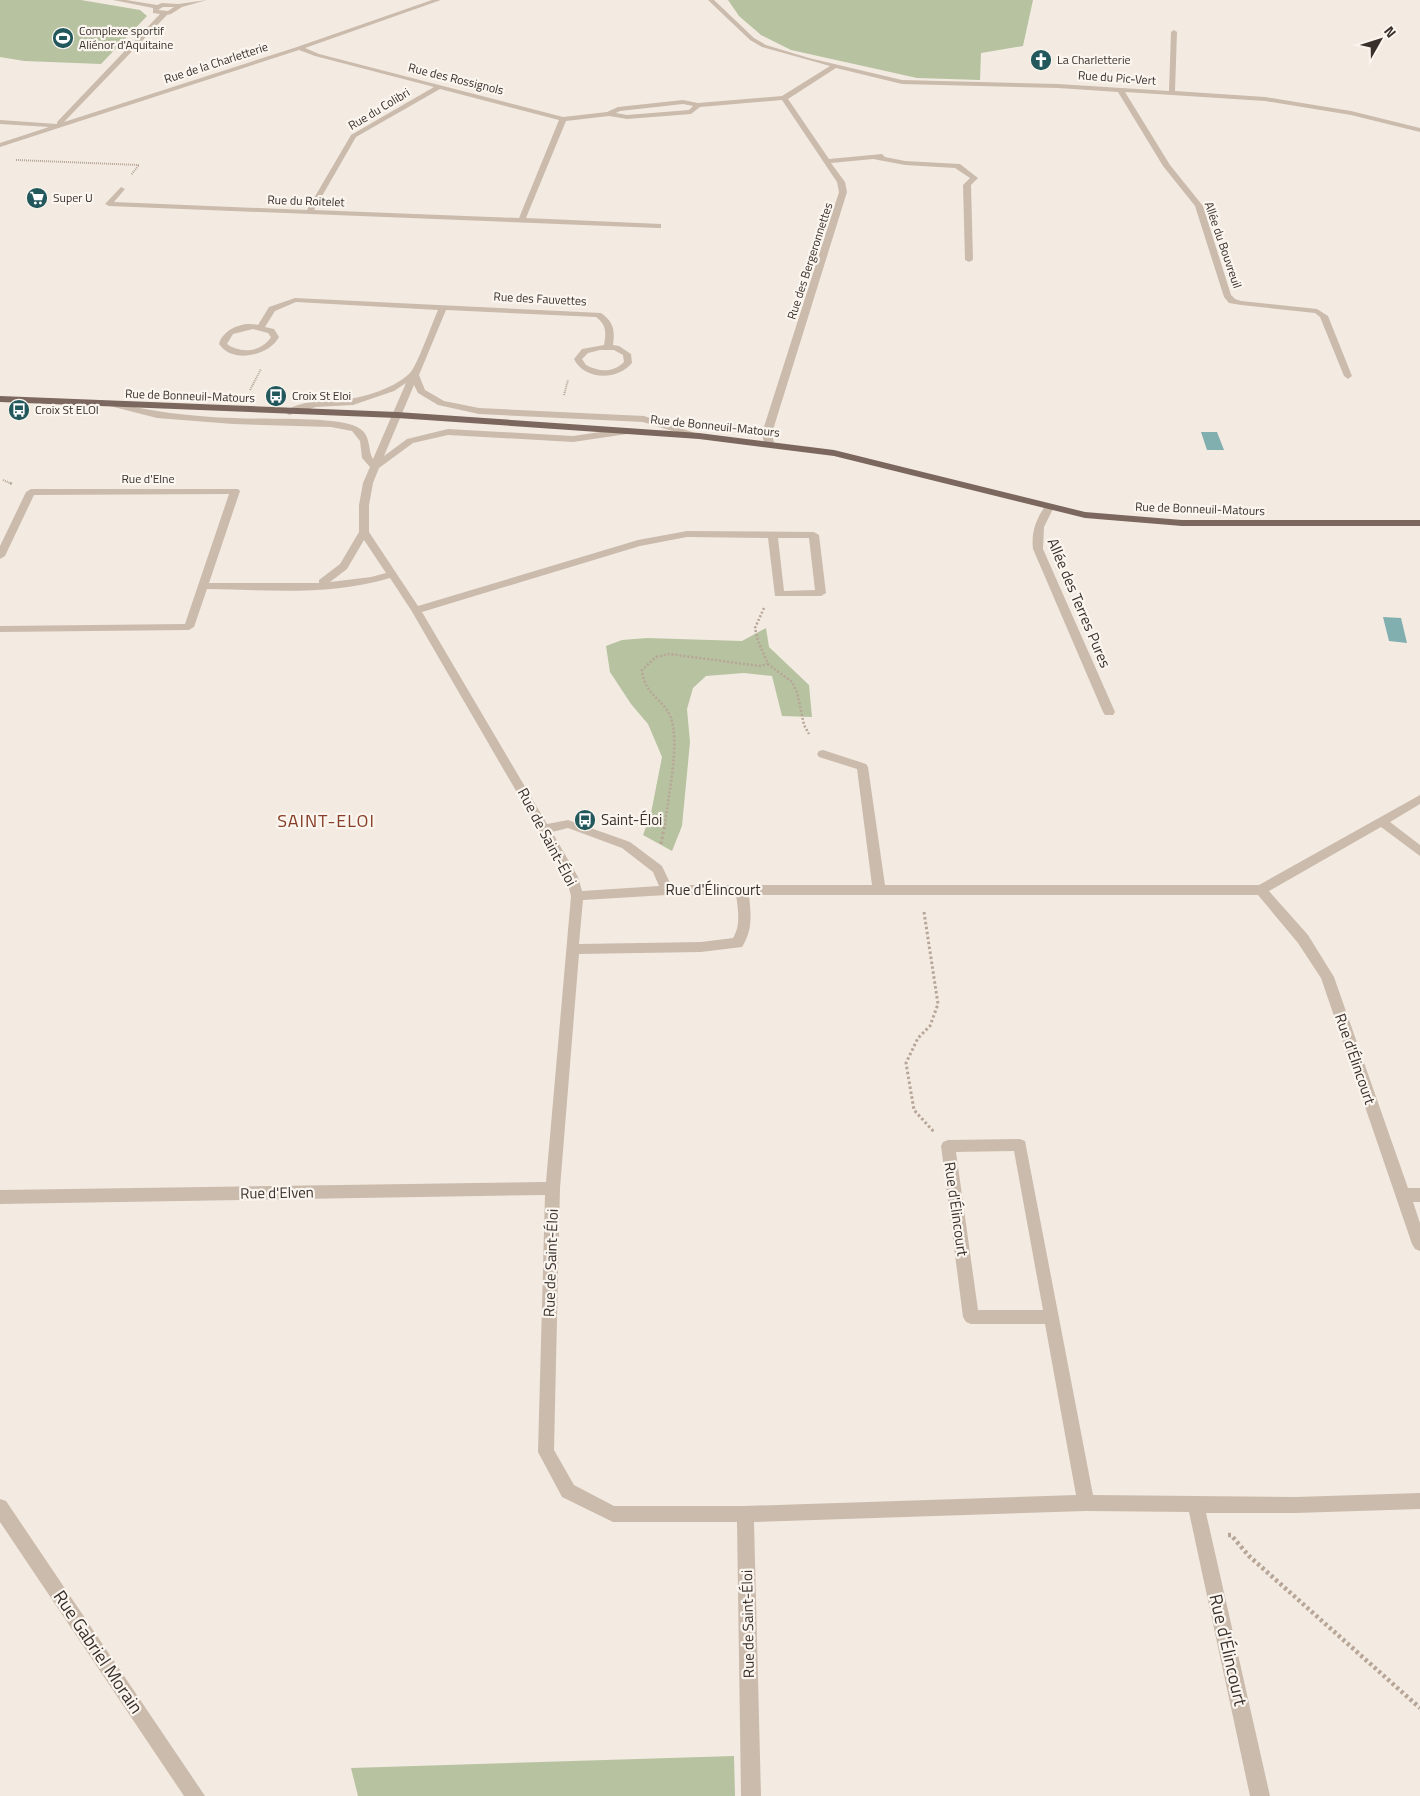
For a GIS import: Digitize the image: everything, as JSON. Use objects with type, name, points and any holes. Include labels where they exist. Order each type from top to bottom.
[{"type":"main road","name":"Rue de Bonneuil-Matours","points":[[0,399],[289,412],[397,414],[700,436],[768,443],[852,458],[1085,515],[1182,523],[1420,523]]},
{"type":"street","points":[[116,0],[156,7],[166,4],[178,6],[204,0]]},
{"type":"street","name":"Rue de la Charletterie","points":[[0,145],[299,48],[438,0]]},
{"type":"street","name":"Rue du Pic-Vert","points":[[711,0],[757,42],[782,52],[911,83],[1058,86],[1288,102],[1371,117],[1420,130]]},
{"type":"street","points":[[156,7],[155,12],[165,14],[178,10],[178,6]]},
{"type":"street","points":[[0,122],[58,125],[165,14]]},
{"type":"street","points":[[1172,93],[1174,32]]},
{"type":"street","name":"Rue des Rossignols","points":[[299,48],[317,55],[563,119],[609,114],[627,117],[692,112],[698,106],[784,98],[835,66]]},
{"type":"street","name":"Rue du Colibri","points":[[309,212],[353,136],[439,87]]},
{"type":"street","name":"Allée du Bouvreuil","points":[[1120,90],[1167,166],[1199,206],[1227,295],[1232,301],[1241,303],[1317,311],[1324,316],[1348,376]]},
{"type":"street","name":"Rue des Bergeronnettes","points":[[768,443],[767,433],[842,198],[843,186],[784,98]]},
{"type":"street","points":[[522,220],[563,119]]},
{"type":"street","points":[[827,161],[888,155]]},
{"type":"street","points":[[874,157],[905,162],[958,166],[974,178],[966,185],[969,260]]},
{"type":"street","name":"Rue du Roitelet","points":[[121,189],[109,204],[658,226]]},
{"type":"street","name":"Rue des Fauvettes","points":[[261,327],[272,309],[295,300],[598,315],[608,320],[611,329],[608,347]]},
{"type":"street","points":[[316,586],[337,575],[349,563],[355,546],[364,532],[364,505],[368,484],[443,307]]},
{"type":"street","points":[[261,327],[271,331],[275,337],[271,345],[260,350],[236,352],[223,344],[226,336],[238,329],[261,327]]},
{"type":"street","points":[[608,347],[627,354],[629,358],[625,367],[603,374],[587,371],[579,363],[581,355],[585,351],[608,347]]},
{"type":"street","points":[[289,412],[315,404],[350,402],[363,399],[391,389],[414,374]]},
{"type":"street","points":[[414,374],[421,391],[442,403],[451,405],[479,411],[644,420],[700,436]]},
{"type":"street","points":[[106,404],[157,415],[331,424],[355,430],[364,441],[367,458],[375,467]]},
{"type":"street","points":[[375,467],[410,441],[448,432],[572,439],[627,431]]},
{"type":"street","name":"Rue d'Elne","points":[[0,556],[31,492],[235,491],[189,627],[0,629]]},
{"type":"street","name":"Allée des Terres Pures","points":[[1049,507],[1042,517],[1036,538],[1038,549],[1109,712]]},
{"type":"street","name":"Rue de Saint-Éloi","points":[[364,532],[416,610],[572,876],[577,896],[553,1188],[546,1452],[568,1491],[613,1514],[745,1514],[752,1796]]},
{"type":"street","points":[[416,610],[638,543],[687,534],[814,535],[821,593],[779,594],[773,536]]},
{"type":"street","points":[[203,586],[316,586],[379,579],[392,574]]},
{"type":"street","points":[[823,754],[862,767],[879,890]]},
{"type":"street","name":"Rue d'Élincourt","points":[[577,896],[667,890],[1261,890],[1420,799]]},
{"type":"street","points":[[1382,821],[1420,851]]},
{"type":"street","points":[[544,829],[568,824],[626,845],[649,860],[658,870],[667,890]]},
{"type":"street","points":[[572,949],[729,946],[737,943],[742,937],[744,928],[742,890]]},
{"type":"street","name":"Rue d'Élincourt","points":[[1261,890],[1303,939],[1327,977],[1420,1244]]},
{"type":"street","name":"Rue d'Élincourt","points":[[1052,1316],[971,1318],[948,1146],[1020,1145],[1052,1316],[1086,1503]]},
{"type":"street","name":"Rue d'Elven","points":[[0,1197],[553,1188]]},
{"type":"street","points":[[1403,1195],[1420,1195]]},
{"type":"street","points":[[745,1514],[1086,1503],[1296,1505],[1420,1500]]},
{"type":"street","name":"Rue d'Élincourt","points":[[1196,1505],[1260,1796]]},
{"type":"street","name":"Rue Gabriel Morain","points":[[0,1507],[196,1796]]},
{"type":"path","points":[[10,160],[139,165],[121,189]]},
{"type":"path","points":[[240,410],[266,360],[260,350]]},
{"type":"path","points":[[779,594],[766,605],[755,628],[758,641],[768,664],[792,682],[797,692],[804,725],[809,734]]},
{"type":"path","points":[[649,860],[659,848],[665,833],[667,797],[673,771],[674,736],[672,720],[642,682],[642,670],[656,657],[669,654],[760,666],[768,664]]},
{"type":"path","points":[[916,890],[924,909],[938,1004],[930,1026],[918,1038],[906,1063],[909,1092],[914,1110],[948,1146]]},
{"type":"path","points":[[1202,1535],[1231,1534],[1249,1556],[1420,1708]]},
{"type":"green space","name":"Complexe sportif Aliénor d'Aquitaine","points":[[0,0],[81,0],[140,10],[147,16],[101,64],[24,61],[0,57]]},
{"type":"green space","points":[[728,0],[1033,0],[1023,46],[981,53],[980,80],[917,78],[791,50],[761,35],[739,16]]},
{"type":"green space","points":[[766,628],[769,647],[809,685],[812,717],[782,716],[772,676],[744,673],[706,676],[693,688],[687,709],[690,742],[682,826],[672,851],[643,835],[651,813],[662,757],[648,724],[631,704],[610,672],[606,646],[622,640],[647,638],[742,641]]},
{"type":"green space","points":[[734,1756],[735,1796],[358,1796],[351,1768]]},
{"type":"water","points":[[1201,432],[1217,432],[1224,450],[1207,450]]},
{"type":"water","points":[[1383,617],[1401,618],[1407,643],[1389,641]]},
{"type":"place","name":"Complexe sportif Aliénor d'Aquitaine","points":[[63,38]]},
{"type":"place","name":"La Charletterie","points":[[1041,60]]},
{"type":"place","name":"Super U","points":[[37,198]]},
{"type":"place","name":"Croix St Eloi","points":[[276,396]]},
{"type":"place","name":"Croix St ELOI","points":[[19,410]]},
{"type":"place","name":"Saint-Éloi","points":[[585,820]]},
{"type":"district","name":"SAINT-ELOI","points":[[326,821]]}]
